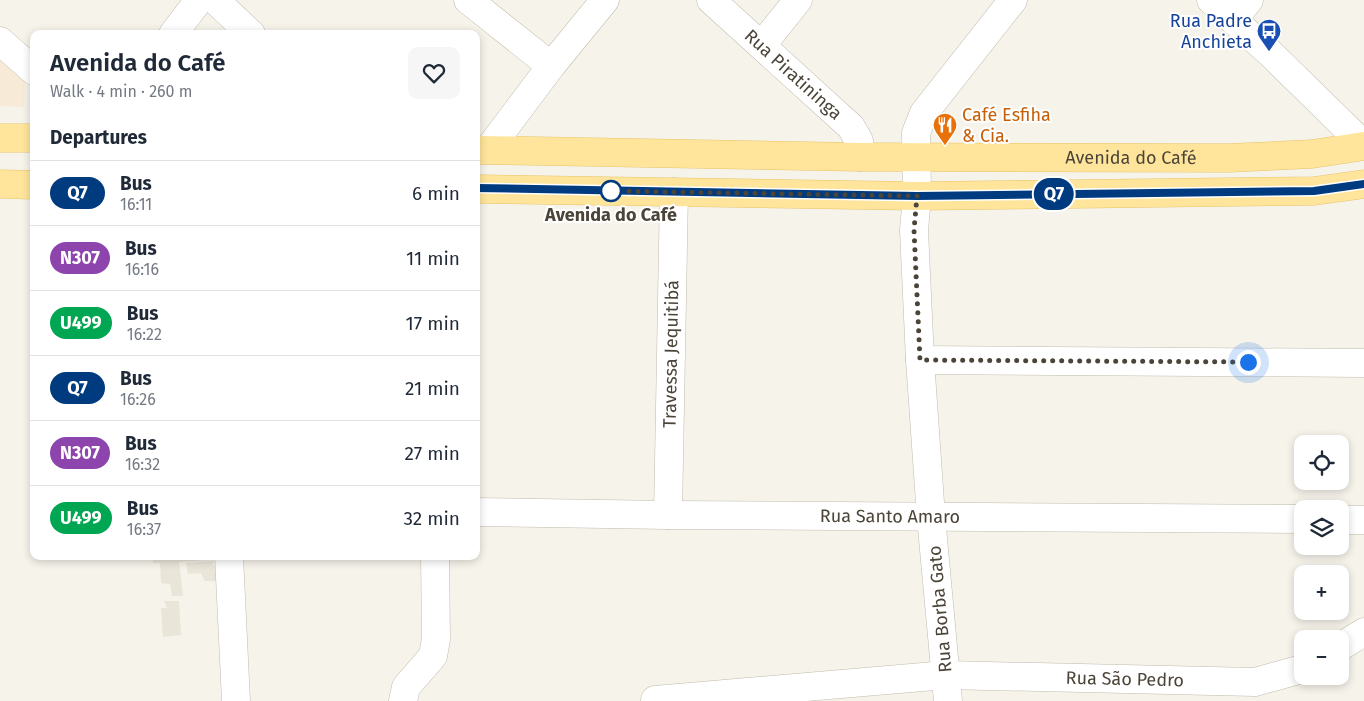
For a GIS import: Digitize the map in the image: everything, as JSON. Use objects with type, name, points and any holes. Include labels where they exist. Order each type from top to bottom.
[{"type":"main road","points":[[0,138],[30,138]]},
{"type":"main road","name":"Avenida do Café","points":[[482,150],[860,157],[1228,158],[1312,154],[1364,146]]},
{"type":"main road","points":[[0,184],[30,185]]},
{"type":"main road","name":"Avenida do Café","points":[[480,188],[917,196],[1314,191],[1364,184]]},
{"type":"street","points":[[177,30],[199,0]]},
{"type":"street","points":[[215,0],[247,30]]},
{"type":"street","points":[[468,0],[551,66]]},
{"type":"street","points":[[482,150],[605,0]]},
{"type":"street","name":"Rua Piratininga","points":[[711,0],[851,127],[859,141],[860,157]]},
{"type":"street","points":[[762,45],[798,0]]},
{"type":"street","name":"Rua Borba Gato","points":[[947,688],[931,517],[920,360],[914,230],[917,196],[916,133],[924,113],[1013,0]]},
{"type":"street","points":[[1211,0],[1241,10],[1269,52],[1364,146]]},
{"type":"street","points":[[0,41],[30,67]]},
{"type":"street","name":"Travessa Jequitibá","points":[[668,515],[674,192]]},
{"type":"street","points":[[920,360],[1364,363]]},
{"type":"street","name":"Rua Santo Amaro","points":[[480,512],[1294,519]]},
{"type":"street","points":[[1349,520],[1364,520]]},
{"type":"street","points":[[229,560],[236,701]]},
{"type":"street","points":[[403,701],[406,687],[433,656],[436,640],[435,560]]},
{"type":"street","points":[[1349,641],[1364,632]]},
{"type":"street","name":"Rua São Pedro","points":[[655,700],[947,688],[1255,682],[1294,671]]},
{"type":"shaded area","points":[[0,53],[25,74],[24,107],[0,106]]},
{"type":"shaded area","points":[[153,560],[209,560],[179,562],[183,596],[172,596],[170,584],[161,583],[160,563],[153,563]]},
{"type":"shaded area","points":[[213,561],[213,566],[218,565],[218,581],[205,581],[201,573],[188,574],[186,563]]},
{"type":"shaded area","points":[[164,601],[179,601],[181,635],[163,637],[161,608],[167,608]]},
{"type":"bus line","name":"Q7","points":[[480,188],[917,196],[1314,191],[1364,184]]},
{"type":"place","name":"Rua Padre Anchieta","points":[[1269,52]]},
{"type":"place","name":"Café Esfiha & Cia.","points":[[945,146]]},
{"type":"place","name":"Avenida do Café","points":[[611,191]]},
{"type":"route","points":[[611,191],[917,196],[914,230],[920,360],[1248,362]]}]
